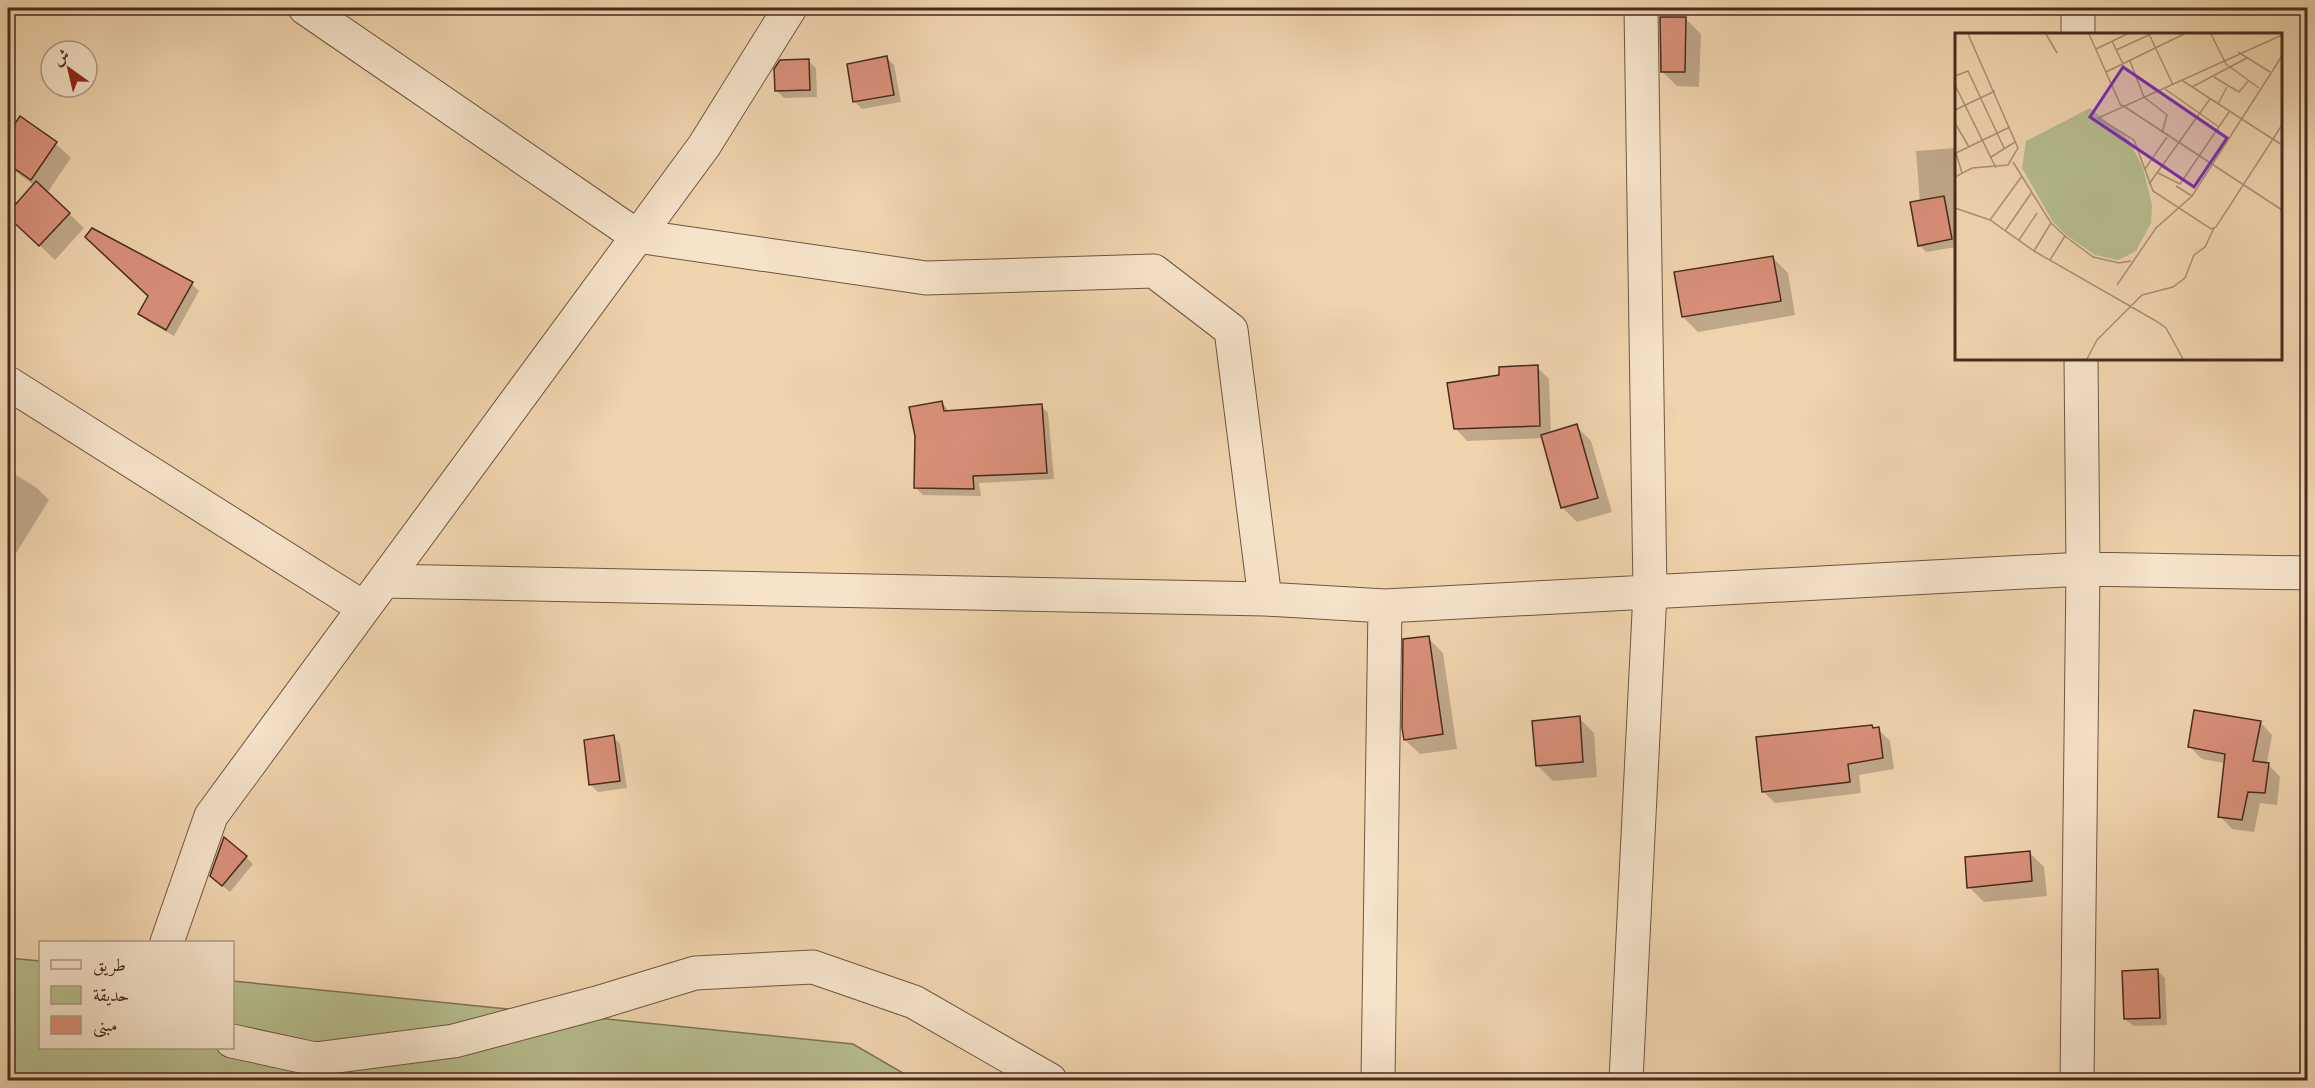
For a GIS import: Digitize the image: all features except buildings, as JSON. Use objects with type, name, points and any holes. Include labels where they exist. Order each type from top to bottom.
[{"type":"street","points":[[304,8],[637,236],[926,278],[1154,272],[1232,330],[1265,599]]},
{"type":"street","points":[[167,941],[211,816],[704,146],[790,8]]},
{"type":"street","points":[[1626,1080],[1650,592],[1641,8]]},
{"type":"street","points":[[2078,8],[2078,33]]},
{"type":"street","points":[[2078,1080],[2083,569],[2081,360]]},
{"type":"street","points":[[8,383],[364,608]]},
{"type":"street","points":[[384,581],[1265,599],[1385,606],[2083,569],[2307,573]]},
{"type":"street","points":[[1378,1080],[1385,606]]},
{"type":"street","points":[[234,1041],[315,1059],[454,1041],[597,1003],[694,973],[813,967],[914,1002],[1050,1080]]},
{"type":"green space","points":[[8,958],[39,961],[39,1049],[234,1049],[234,981],[853,1044],[915,1080],[8,1080]]}]
